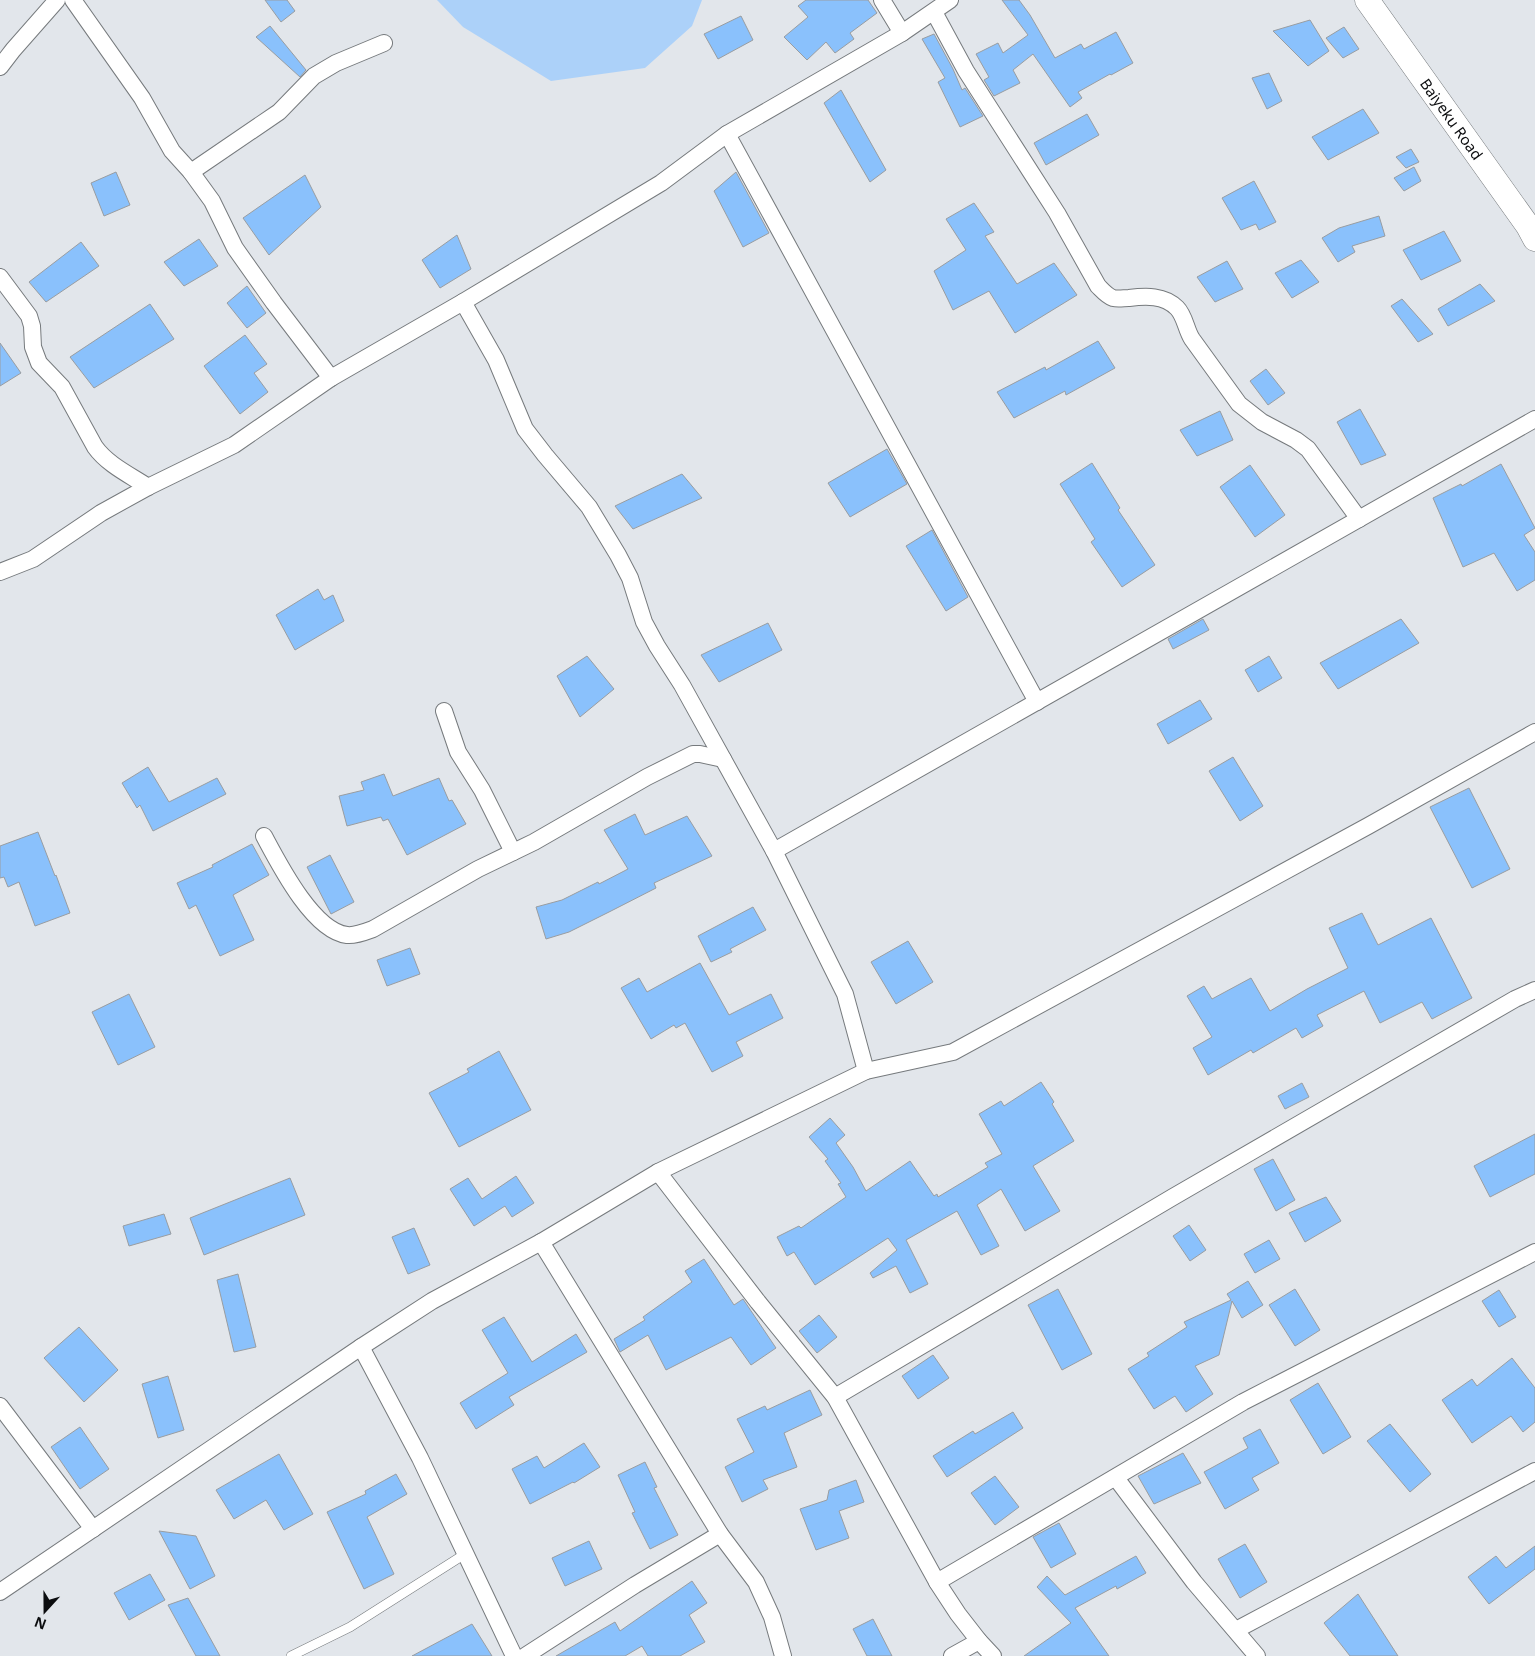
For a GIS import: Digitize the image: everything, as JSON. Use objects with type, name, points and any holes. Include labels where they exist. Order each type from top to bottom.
[{"type":"main road","name":"Baiyeku Road","points":[[1367,0],[1528,226],[1535,239]]},
{"type":"street","points":[[0,67],[57,0]]},
{"type":"street","points":[[74,0],[142,98],[172,151],[191,172],[212,201],[235,248],[331,378]]},
{"type":"street","points":[[882,0],[902,33]]},
{"type":"street","points":[[0,572],[33,559],[101,512],[234,445],[331,378],[463,302],[661,183],[726,134],[902,33],[950,0]]},
{"type":"street","points":[[934,12],[966,70],[1052,205],[1098,286],[1107,295],[1115,299],[1143,296],[1159,297],[1171,302],[1179,309],[1186,330],[1192,340],[1239,404],[1262,422],[1296,440],[1308,449],[1359,519]]},
{"type":"street","points":[[191,172],[279,112],[314,76],[336,63],[384,43]]},
{"type":"street","points":[[726,134],[1036,702]]},
{"type":"street","points":[[0,277],[29,316],[32,326],[33,347],[39,363],[62,387],[98,451],[111,464],[148,487]]},
{"type":"street","points":[[463,302],[496,360],[525,429],[544,455],[589,507],[618,555],[630,578],[644,622],[682,685],[774,852],[845,994],[866,1070]]},
{"type":"street","points":[[774,852],[1535,419]]},
{"type":"street","points":[[444,711],[458,752],[482,790],[513,852]]},
{"type":"street","points":[[0,1592],[361,1347],[432,1301],[541,1242],[658,1172],[866,1070],[954,1052],[1359,831],[1535,732]]},
{"type":"street","points":[[264,836],[285,876],[324,926],[347,935],[359,934],[373,929],[478,868],[534,842],[693,754],[723,760]]},
{"type":"street","points":[[835,1397],[1181,1192],[1515,999],[1535,990]]},
{"type":"street","points":[[658,1172],[741,1280],[835,1397],[937,1582],[958,1614],[993,1656]]},
{"type":"street","points":[[541,1242],[720,1534],[756,1582],[772,1617],[783,1656]]},
{"type":"street","points":[[937,1582],[1243,1402],[1535,1252]]},
{"type":"street","points":[[361,1347],[420,1458],[514,1656]]},
{"type":"street","points":[[0,1406],[93,1529]]},
{"type":"street","points":[[1236,1630],[1535,1471]]},
{"type":"street","points":[[1116,1478],[1194,1582],[1257,1656]]},
{"type":"street","points":[[525,1656],[635,1585],[720,1534]]},
{"type":"street","points":[[952,1656],[979,1641]]},
{"type":"lane","points":[[291,1656],[350,1627],[466,1554]]},
{"type":"shaded area","points":[[437,0],[702,0],[692,26],[645,68],[551,81],[463,27]]},
{"type":"building","points":[[265,0],[287,0],[295,11],[281,22]]},
{"type":"building","points":[[806,0],[868,0],[877,13],[850,33],[854,39],[835,53],[826,42],[807,60],[784,37],[808,17],[798,6]]},
{"type":"building","points":[[1002,0],[1019,0],[1055,58],[1081,44],[1084,49],[1116,32],[1133,63],[1078,92],[1082,98],[1070,107],[1033,54],[1013,70],[1020,83],[994,96],[984,80],[989,77],[976,54],[998,43],[1003,53],[1028,35]]},
{"type":"building","points":[[741,16],[753,40],[718,59],[704,34]]},
{"type":"building","points":[[1310,20],[1329,51],[1308,66],[1273,31]]},
{"type":"building","points":[[270,26],[306,70],[300,77],[256,37]]},
{"type":"building","points":[[1344,27],[1359,49],[1343,58],[1326,38]]},
{"type":"building","points":[[934,34],[962,90],[965,88],[983,116],[960,127],[938,82],[945,78],[922,39]]},
{"type":"building","points":[[1269,73],[1282,101],[1267,109],[1252,78]]},
{"type":"building","points":[[841,90],[886,170],[870,182],[824,103]]},
{"type":"building","points":[[1363,109],[1379,133],[1328,160],[1312,137]]},
{"type":"building","points":[[1087,114],[1099,135],[1046,165],[1034,143]]},
{"type":"building","points":[[1411,149],[1419,162],[1406,168],[1396,157]]},
{"type":"building","points":[[1414,167],[1421,181],[1404,191],[1394,178]]},
{"type":"building","points":[[116,172],[130,205],[104,216],[91,183]]},
{"type":"building","points":[[736,172],[769,233],[743,247],[714,191]]},
{"type":"building","points":[[305,175],[321,207],[269,255],[243,218]]},
{"type":"building","points":[[1254,181],[1276,222],[1259,230],[1256,224],[1241,230],[1222,198]]},
{"type":"building","points":[[974,203],[994,232],[985,236],[1017,284],[1054,263],[1077,295],[1015,333],[989,291],[953,310],[934,271],[966,250],[946,219]]},
{"type":"building","points":[[1379,216],[1385,236],[1352,246],[1355,252],[1338,262],[1322,238],[1339,228]]},
{"type":"building","points":[[1444,231],[1461,261],[1421,280],[1403,250]]},
{"type":"building","points":[[457,235],[471,269],[440,288],[422,260]]},
{"type":"building","points":[[199,239],[218,266],[184,286],[164,262]]},
{"type":"building","points":[[81,242],[99,266],[46,302],[29,282]]},
{"type":"building","points":[[1301,260],[1319,282],[1292,298],[1275,273]]},
{"type":"building","points":[[1227,261],[1243,289],[1215,302],[1197,277]]},
{"type":"building","points":[[1480,284],[1495,301],[1448,326],[1438,309]]},
{"type":"building","points":[[247,286],[266,313],[247,328],[227,303]]},
{"type":"building","points":[[1402,299],[1433,334],[1418,342],[1391,306]]},
{"type":"building","points":[[150,304],[174,339],[94,388],[70,357]]},
{"type":"building","points":[[245,335],[267,364],[254,373],[268,392],[240,414],[204,366]]},
{"type":"building","points":[[1098,341],[1115,368],[1066,395],[1065,391],[1014,418],[997,392],[1045,367],[1046,370]]},
{"type":"building","points":[[0,343],[21,373],[0,386]]},
{"type":"building","points":[[1266,369],[1285,393],[1268,405],[1250,381]]},
{"type":"building","points":[[1360,409],[1386,455],[1361,465],[1337,422]]},
{"type":"building","points":[[1220,411],[1233,440],[1197,456],[1180,430]]},
{"type":"building","points":[[887,449],[907,484],[850,517],[828,483]]},
{"type":"building","points":[[1092,463],[1120,508],[1118,510],[1155,565],[1122,587],[1091,542],[1095,539],[1060,484]]},
{"type":"building","points":[[1501,464],[1535,528],[1524,535],[1535,552],[1535,580],[1517,591],[1494,553],[1463,567],[1433,498],[1461,484],[1462,486]]},
{"type":"building","points":[[1250,465],[1285,515],[1255,537],[1220,487]]},
{"type":"building","points":[[682,474],[702,498],[633,529],[615,506]]},
{"type":"building","points":[[932,530],[968,597],[946,611],[906,546]]},
{"type":"building","points":[[318,589],[324,600],[333,595],[344,621],[295,650],[276,615]]},
{"type":"building","points":[[1203,619],[1209,630],[1173,649],[1168,639]]},
{"type":"building","points":[[1401,619],[1419,643],[1338,689],[1320,663]]},
{"type":"building","points":[[768,623],[782,650],[719,682],[701,655]]},
{"type":"building","points":[[587,656],[614,689],[580,717],[557,676]]},
{"type":"building","points":[[1269,656],[1282,678],[1258,692],[1245,670]]},
{"type":"building","points":[[1200,700],[1212,719],[1168,744],[1157,724]]},
{"type":"building","points":[[1233,757],[1263,806],[1240,821],[1209,771]]},
{"type":"building","points":[[148,767],[169,802],[217,778],[226,794],[153,831],[140,805],[137,808],[122,783]]},
{"type":"building","points":[[384,774],[393,796],[439,778],[449,801],[452,800],[466,824],[407,855],[388,819],[383,821],[381,817],[347,826],[339,796],[364,790],[361,782]]},
{"type":"building","points":[[1469,788],[1510,869],[1472,888],[1430,807]]},
{"type":"building","points":[[635,814],[645,835],[687,816],[712,856],[654,883],[656,888],[569,932],[546,939],[536,907],[562,900],[628,869],[604,830]]},
{"type":"building","points":[[38,832],[70,913],[35,926],[19,882],[8,887],[4,877],[0,878],[0,846]]},
{"type":"building","points":[[252,844],[269,875],[233,895],[254,940],[220,956],[196,905],[189,909],[177,883],[213,867],[212,865]]},
{"type":"building","points":[[330,855],[354,902],[331,914],[307,867]]},
{"type":"building","points":[[753,907],[766,930],[730,949],[732,952],[711,962],[698,936]]},
{"type":"building","points":[[1362,913],[1378,945],[1431,918],[1472,998],[1432,1019],[1422,1002],[1380,1023],[1364,991],[1317,1015],[1323,1026],[1302,1038],[1296,1028],[1253,1053],[1251,1050],[1208,1075],[1193,1048],[1212,1037],[1187,996],[1204,986],[1212,999],[1251,978],[1270,1011],[1348,968],[1329,928]]},
{"type":"building","points":[[908,941],[933,982],[896,1004],[871,962]]},
{"type":"building","points":[[410,948],[420,974],[387,986],[377,960]]},
{"type":"building","points":[[700,963],[729,1015],[771,994],[783,1018],[736,1042],[743,1056],[712,1072],[685,1023],[676,1028],[674,1025],[651,1039],[621,988],[639,978],[647,992]]},
{"type":"building","points":[[129,994],[155,1047],[118,1065],[92,1012]]},
{"type":"building","points":[[499,1051],[531,1110],[459,1147],[429,1093],[469,1072],[467,1069]]},
{"type":"building","points":[[1041,1082],[1054,1102],[1052,1104],[1074,1141],[1033,1166],[1060,1211],[1025,1231],[1001,1189],[977,1205],[999,1246],[981,1255],[957,1211],[906,1240],[928,1284],[910,1293],[896,1266],[873,1278],[870,1273],[897,1250],[888,1238],[815,1285],[794,1252],[787,1256],[777,1237],[799,1226],[801,1228],[846,1197],[838,1184],[841,1183],[825,1161],[828,1159],[809,1137],[830,1118],[845,1135],[836,1143],[853,1167],[866,1191],[910,1161],[934,1196],[937,1194],[938,1197],[988,1167],[985,1163],[1002,1154],[979,1114],[1001,1101],[1004,1106]]},
{"type":"building","points":[[1302,1083],[1309,1097],[1285,1109],[1278,1096]]},
{"type":"building","points":[[1535,1134],[1535,1174],[1490,1197],[1474,1166]]},
{"type":"building","points":[[1273,1159],[1295,1200],[1276,1211],[1254,1169]]},
{"type":"building","points":[[516,1176],[534,1203],[512,1217],[505,1206],[474,1226],[450,1189],[468,1178],[482,1199]]},
{"type":"building","points":[[290,1178],[305,1215],[204,1255],[190,1218]]},
{"type":"building","points":[[1326,1197],[1341,1221],[1305,1242],[1289,1213]]},
{"type":"building","points":[[164,1214],[171,1234],[129,1246],[123,1226]]},
{"type":"building","points":[[1189,1225],[1206,1250],[1190,1261],[1173,1236]]},
{"type":"building","points":[[414,1228],[430,1265],[408,1274],[392,1237]]},
{"type":"building","points":[[1269,1240],[1280,1259],[1255,1273],[1244,1254]]},
{"type":"building","points":[[704,1259],[734,1305],[743,1299],[776,1348],[751,1365],[731,1337],[666,1370],[648,1335],[620,1352],[614,1339],[645,1320],[643,1317],[692,1282],[685,1271]]},
{"type":"building","points":[[238,1274],[256,1347],[234,1352],[217,1280]]},
{"type":"building","points":[[1248,1281],[1263,1305],[1242,1318],[1232,1301],[1219,1355],[1195,1366],[1213,1394],[1186,1412],[1175,1396],[1154,1409],[1128,1369],[1149,1356],[1147,1353],[1187,1327],[1184,1322],[1231,1300],[1227,1294]]},
{"type":"building","points":[[1058,1289],[1092,1354],[1062,1370],[1028,1305]]},
{"type":"building","points":[[1295,1289],[1320,1330],[1295,1346],[1269,1305]]},
{"type":"building","points":[[1499,1290],[1516,1317],[1499,1327],[1482,1301]]},
{"type":"building","points":[[819,1315],[837,1337],[817,1353],[799,1331]]},
{"type":"building","points":[[504,1317],[532,1362],[576,1334],[587,1352],[509,1397],[514,1405],[476,1429],[460,1403],[508,1373],[482,1330]]},
{"type":"building","points":[[79,1327],[118,1370],[84,1402],[44,1358]]},
{"type":"building","points":[[933,1355],[949,1378],[918,1399],[902,1376]]},
{"type":"building","points":[[1512,1358],[1535,1388],[1535,1422],[1523,1432],[1511,1416],[1472,1443],[1442,1400],[1472,1379],[1477,1386]]},
{"type":"building","points":[[168,1376],[184,1430],[158,1438],[142,1384]]},
{"type":"building","points":[[1318,1383],[1351,1437],[1323,1454],[1290,1400]]},
{"type":"building","points":[[810,1390],[822,1415],[784,1433],[797,1467],[763,1480],[768,1489],[742,1502],[725,1467],[754,1452],[737,1419],[765,1406],[767,1410]]},
{"type":"building","points":[[1013,1412],[1023,1428],[947,1477],[933,1456],[973,1431],[975,1434]]},
{"type":"building","points":[[1390,1424],[1431,1474],[1410,1492],[1367,1441]]},
{"type":"building","points":[[80,1427],[109,1469],[80,1489],[51,1447]]},
{"type":"building","points":[[1260,1429],[1279,1463],[1252,1478],[1259,1490],[1225,1509],[1204,1472],[1248,1448],[1243,1438]]},
{"type":"building","points":[[584,1443],[600,1467],[574,1483],[530,1504],[512,1469],[537,1456],[544,1468]]},
{"type":"building","points":[[1183,1453],[1201,1483],[1154,1504],[1138,1476]]},
{"type":"building","points":[[279,1454],[313,1514],[284,1530],[266,1500],[234,1519],[216,1490]]},
{"type":"building","points":[[645,1462],[657,1487],[654,1488],[678,1535],[650,1549],[632,1513],[635,1512],[618,1475]]},
{"type":"building","points":[[396,1474],[407,1494],[367,1517],[394,1574],[364,1589],[327,1512],[366,1494],[365,1491]]},
{"type":"building","points":[[995,1476],[1019,1507],[995,1525],[971,1493]]},
{"type":"building","points":[[856,1480],[864,1502],[839,1511],[849,1538],[816,1550],[800,1509],[827,1500],[829,1490]]},
{"type":"building","points":[[1059,1523],[1076,1554],[1051,1568],[1033,1537]]},
{"type":"building","points":[[159,1531],[196,1536],[215,1576],[190,1589]]},
{"type":"building","points":[[589,1541],[602,1569],[565,1586],[552,1558]]},
{"type":"building","points":[[1245,1544],[1267,1582],[1240,1598],[1218,1559]]},
{"type":"building","points":[[1535,1546],[1535,1569],[1489,1604],[1468,1577],[1496,1556],[1506,1568]]},
{"type":"building","points":[[1136,1556],[1146,1573],[1117,1589],[1116,1586],[1075,1608],[1109,1656],[1024,1656],[1071,1623],[1037,1587],[1047,1576],[1065,1595]]},
{"type":"building","points":[[150,1574],[165,1600],[129,1620],[114,1593]]},
{"type":"building","points":[[692,1581],[707,1603],[689,1615],[705,1642],[680,1656],[648,1656],[642,1646],[625,1656],[556,1656],[615,1622],[620,1631]]},
{"type":"building","points":[[1358,1594],[1398,1656],[1350,1656],[1324,1623]]},
{"type":"building","points":[[188,1598],[220,1656],[196,1656],[168,1605]]},
{"type":"building","points":[[873,1619],[892,1656],[867,1656],[853,1629]]},
{"type":"building","points":[[472,1624],[492,1656],[412,1656]]}]
